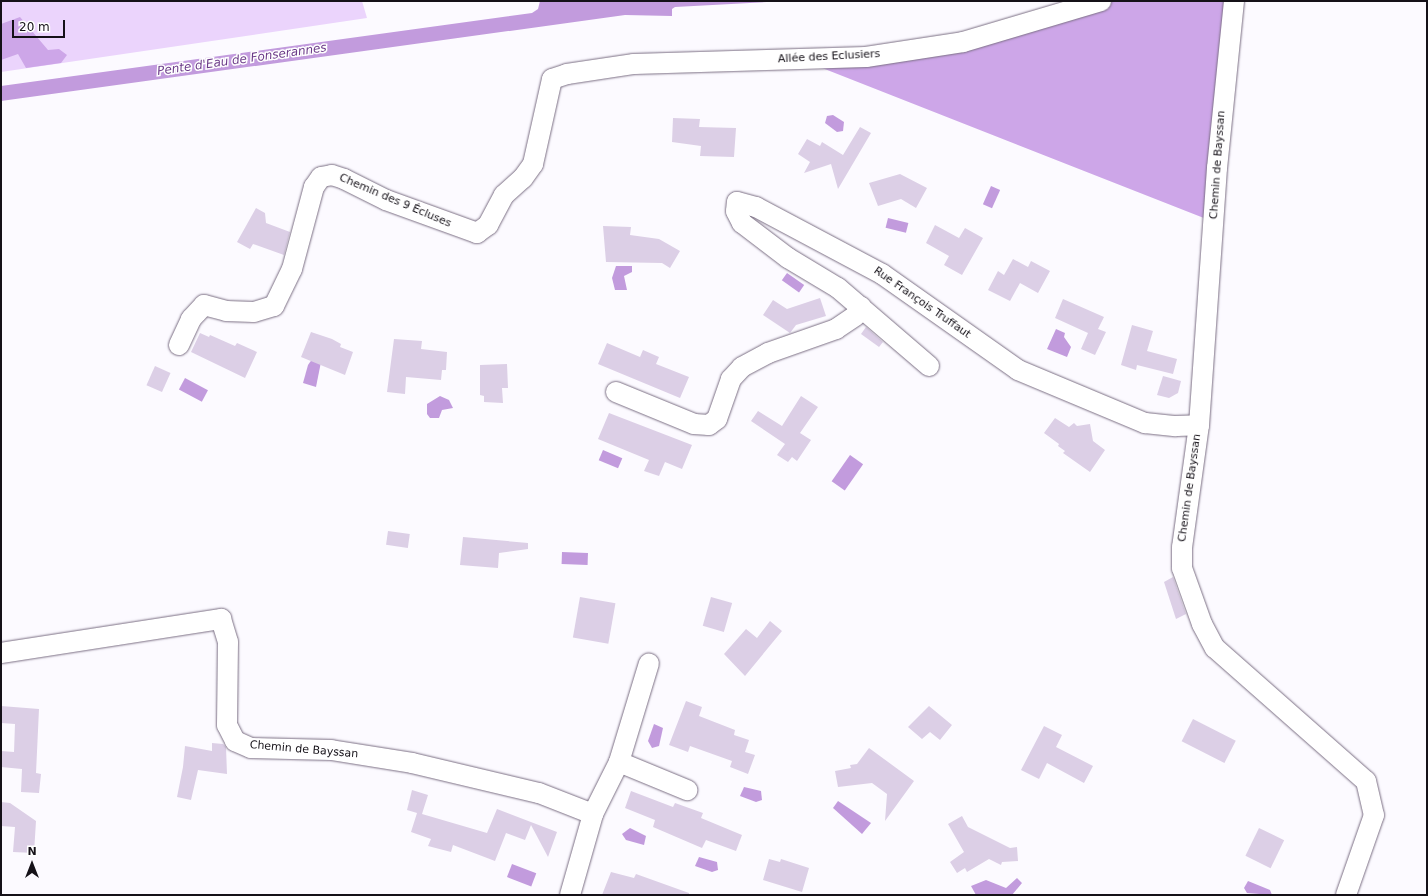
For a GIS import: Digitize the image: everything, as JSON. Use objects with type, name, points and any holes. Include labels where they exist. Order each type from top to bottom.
[{"type":"street","name":"Allée des Eclusiers","points":[[552,79],[566,74],[634,64],[866,57],[963,42],[1101,1]]},
{"type":"street","name":"Chemin de Bayssan","points":[[1234,1],[1217,168],[1199,425],[1182,547],[1182,568],[1202,624],[1216,648],[1366,781],[1374,815],[1346,895]]},
{"type":"street","name":"Chemin des 9 Écluses","points":[[179,344],[191,319],[204,305],[226,311],[254,312],[274,306],[292,269],[314,187],[321,177],[332,175],[344,179],[386,200],[477,233],[488,225],[504,194],[523,178],[533,164],[552,79]]},
{"type":"street","name":"Rue François Truffaut","points":[[929,366],[838,288],[788,258],[742,223],[736,211],[737,202],[756,206],[882,274],[1018,370],[1146,423],[1176,426],[1199,425]]},
{"type":"street","points":[[616,392],[694,424],[709,425],[718,419],[731,379],[742,367],[768,353],[836,329],[855,316],[861,307]]},
{"type":"street","name":"Chemin de Bayssan","points":[[1,653],[221,619],[228,642],[227,725],[235,741],[251,748],[331,750],[412,763],[539,793],[593,814]]},
{"type":"street","points":[[570,895],[593,814],[619,762],[649,663]]},
{"type":"street","points":[[619,762],[687,790]]},
{"type":"shaded area","points":[[1,1],[362,1],[367,18],[1,72]]},
{"type":"shaded area","points":[[1101,1],[1234,1],[1214,222],[812,64],[866,57]]},
{"type":"shaded area","points":[[20,17],[48,50],[59,49],[67,55],[61,63],[26,68],[18,54],[1,60],[1,24]]},
{"type":"water","name":"Pente d'Eau de Fonserannes","points":[[540,1],[786,1],[675,7],[672,9],[672,16],[625,15],[1,101],[1,86],[532,13],[538,9]]},
{"type":"water","points":[[833,115],[844,122],[843,131],[837,132],[825,123],[827,116]]},
{"type":"water","points":[[991,186],[1000,190],[992,208],[983,204]]},
{"type":"water","points":[[888,218],[908,223],[906,233],[886,228]]},
{"type":"water","points":[[616,266],[632,266],[632,272],[624,276],[627,290],[615,290],[612,278]]},
{"type":"water","points":[[787,273],[804,285],[799,292],[782,280]]},
{"type":"water","points":[[1056,329],[1065,333],[1064,337],[1071,347],[1067,357],[1047,349]]},
{"type":"water","points":[[315,355],[322,357],[316,387],[303,383],[308,365]]},
{"type":"water","points":[[185,378],[208,390],[202,402],[179,389]]},
{"type":"water","points":[[440,396],[449,400],[453,408],[442,410],[439,418],[430,418],[427,414],[427,404]]},
{"type":"water","points":[[603,450],[622,458],[618,468],[599,460]]},
{"type":"water","points":[[850,455],[863,464],[845,490],[832,481]]},
{"type":"water","points":[[562,552],[588,553],[588,565],[562,564]]},
{"type":"water","points":[[654,724],[663,728],[659,746],[652,748],[648,741]]},
{"type":"water","points":[[744,787],[761,791],[762,800],[756,802],[740,796]]},
{"type":"water","points":[[838,801],[871,823],[862,834],[833,808]]},
{"type":"water","points":[[630,828],[646,836],[644,845],[626,840],[622,834]]},
{"type":"water","points":[[699,857],[717,862],[718,870],[712,872],[695,866]]},
{"type":"water","points":[[512,864],[536,873],[531,886],[507,877]]},
{"type":"water","points":[[1017,878],[1022,883],[1012,895],[976,895],[971,886],[986,880],[1006,888]]},
{"type":"water","points":[[1248,881],[1270,890],[1272,895],[1247,893],[1244,888]]},
{"type":"building","points":[[673,118],[700,119],[699,127],[736,128],[734,157],[700,156],[701,146],[672,142]]},
{"type":"building","points":[[860,127],[871,133],[838,189],[831,164],[804,173],[810,162],[798,154],[807,139],[820,146],[822,142],[843,155]]},
{"type":"building","points":[[900,174],[927,188],[916,208],[901,199],[878,206],[869,183]]},
{"type":"building","points":[[256,208],[265,213],[266,223],[290,232],[284,255],[253,244],[250,249],[237,242]]},
{"type":"building","points":[[935,225],[959,238],[965,228],[983,238],[962,275],[944,265],[949,256],[926,243]]},
{"type":"building","points":[[603,226],[631,227],[630,235],[659,239],[680,251],[670,268],[662,263],[606,262]]},
{"type":"building","points":[[1013,259],[1028,267],[1031,261],[1050,271],[1038,293],[1020,283],[1010,301],[988,290],[998,271],[1004,275]]},
{"type":"building","points":[[820,298],[826,316],[796,325],[790,333],[763,315],[773,300],[787,309]]},
{"type":"building","points":[[1063,299],[1104,317],[1098,329],[1106,332],[1095,355],[1081,349],[1088,333],[1055,318]]},
{"type":"building","points":[[1132,325],[1153,331],[1147,351],[1177,359],[1173,374],[1137,365],[1136,370],[1121,365]]},
{"type":"building","points":[[866,327],[883,342],[879,347],[861,334]]},
{"type":"building","points":[[311,332],[332,339],[341,344],[340,347],[353,352],[345,375],[301,357]]},
{"type":"building","points":[[200,333],[209,337],[210,335],[235,346],[237,343],[257,352],[245,378],[191,352]]},
{"type":"building","points":[[394,339],[422,341],[421,349],[447,352],[446,370],[442,370],[441,380],[406,377],[405,394],[387,392]]},
{"type":"building","points":[[607,343],[640,357],[643,350],[659,357],[656,364],[689,377],[680,398],[598,364]]},
{"type":"building","points":[[507,364],[508,388],[502,388],[503,403],[484,402],[484,396],[480,395],[480,365]]},
{"type":"building","points":[[155,366],[171,373],[162,392],[146,385]]},
{"type":"building","points":[[1163,376],[1181,381],[1178,393],[1169,398],[1157,395]]},
{"type":"building","points":[[801,396],[818,407],[800,433],[811,440],[797,461],[792,457],[788,462],[777,455],[785,444],[751,421],[758,411],[782,426]]},
{"type":"building","points":[[609,413],[692,445],[682,469],[665,462],[659,476],[644,471],[649,460],[598,439]]},
{"type":"building","points":[[1055,418],[1069,427],[1074,423],[1077,426],[1090,424],[1093,441],[1105,450],[1090,472],[1063,453],[1065,451],[1058,446],[1059,444],[1044,433]]},
{"type":"building","points":[[388,531],[410,534],[408,548],[386,545]]},
{"type":"building","points":[[463,537],[528,543],[528,549],[499,553],[498,568],[460,565]]},
{"type":"building","points":[[1173,577],[1186,614],[1176,619],[1164,582]]},
{"type":"building","points":[[580,597],[615,603],[608,644],[573,637]]},
{"type":"building","points":[[711,597],[732,603],[724,632],[703,626]]},
{"type":"building","points":[[770,621],[782,631],[745,676],[724,654],[746,629],[757,638]]},
{"type":"building","points":[[686,701],[702,707],[699,716],[735,730],[734,735],[749,740],[745,752],[755,755],[748,774],[730,767],[732,761],[690,746],[688,752],[669,745]]},
{"type":"building","points":[[1,706],[39,709],[36,773],[41,774],[39,793],[21,792],[22,769],[1,767],[1,751],[14,752],[15,724],[1,723]]},
{"type":"building","points":[[929,706],[952,725],[940,740],[930,732],[922,739],[908,727]]},
{"type":"building","points":[[1193,719],[1236,741],[1224,763],[1182,741]]},
{"type":"building","points":[[1044,726],[1062,735],[1056,747],[1093,766],[1084,783],[1047,763],[1039,779],[1021,770]]},
{"type":"building","points":[[212,743],[223,744],[226,747],[227,774],[198,770],[191,800],[177,797],[183,767],[185,746],[212,751]]},
{"type":"building","points":[[869,748],[914,781],[885,821],[887,794],[872,783],[838,787],[835,771],[851,768],[850,765],[857,764]]},
{"type":"building","points":[[412,790],[428,795],[422,814],[487,833],[497,809],[557,832],[548,857],[531,825],[525,840],[506,833],[495,861],[453,845],[451,852],[428,846],[431,839],[411,832],[417,813],[407,810]]},
{"type":"building","points":[[631,791],[673,807],[675,803],[703,813],[701,818],[742,835],[736,851],[706,840],[702,848],[653,827],[655,820],[625,808]]},
{"type":"building","points":[[1,802],[10,803],[36,821],[34,853],[13,852],[15,827],[1,826]]},
{"type":"building","points":[[962,816],[968,827],[1010,848],[1017,847],[1018,861],[1002,862],[1001,865],[989,859],[967,872],[965,868],[957,873],[950,862],[964,852],[948,824]]},
{"type":"building","points":[[1259,828],[1284,840],[1271,868],[1245,856]]},
{"type":"building","points":[[769,859],[780,862],[781,859],[809,868],[802,892],[763,880]]},
{"type":"building","points":[[611,872],[634,878],[636,874],[689,893],[689,895],[602,895]]}]
